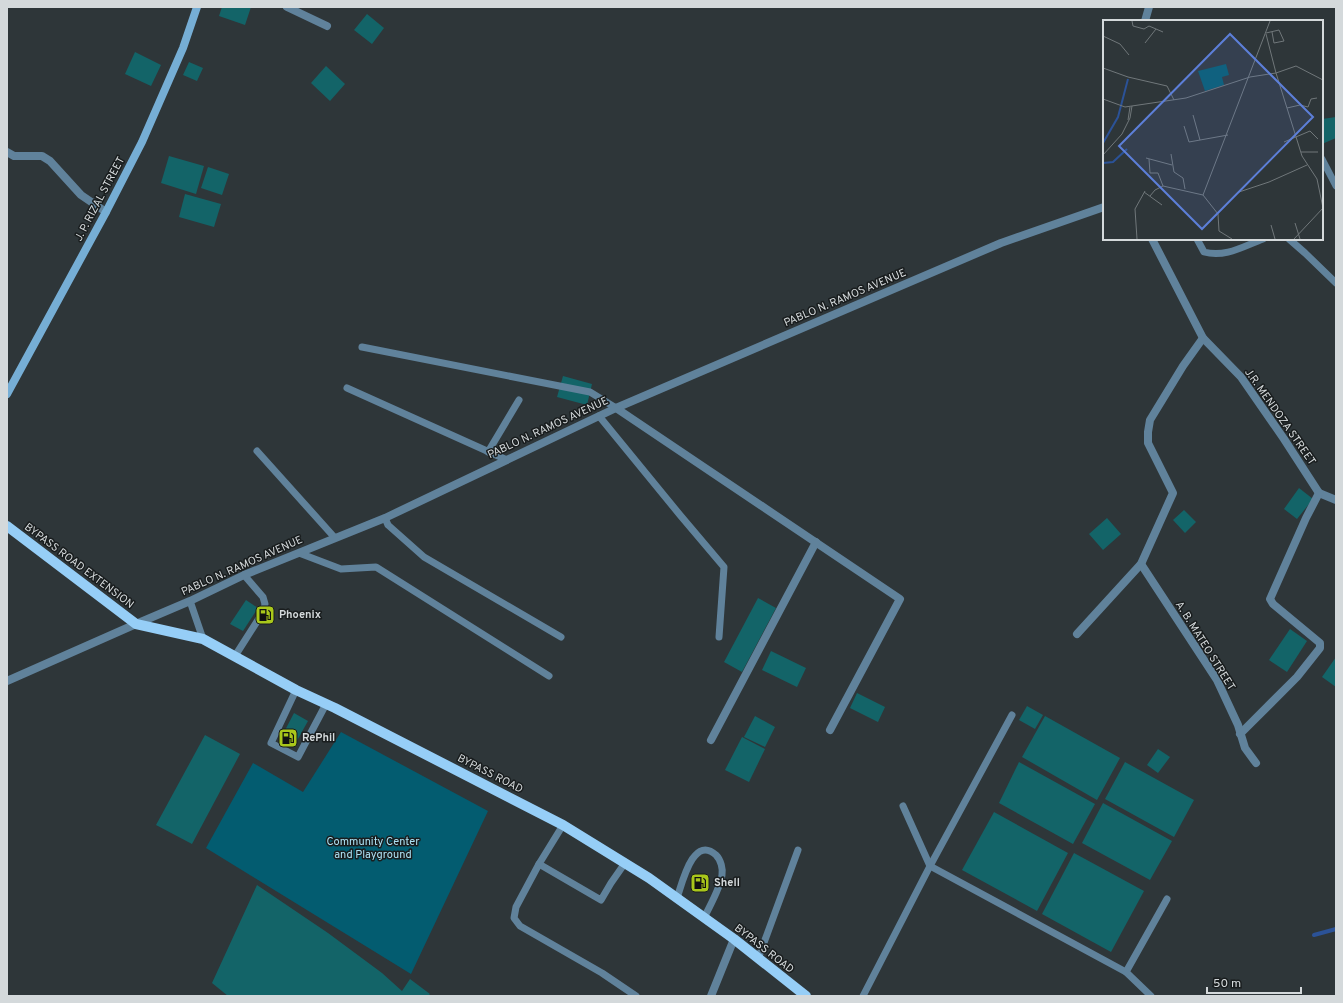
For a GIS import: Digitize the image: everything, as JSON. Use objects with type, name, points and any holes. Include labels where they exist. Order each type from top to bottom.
[{"type":"main road","name":"J. P. RIZAL STREET","points":[[7,394],[106,212],[142,142],[183,48],[197,7]]},
{"type":"main road","name":"BYPASS ROAD EXTENSION","points":[[7,526],[136,624]]},
{"type":"main road","name":"BYPASS ROAD","points":[[136,624],[203,639],[296,690],[563,825],[649,878],[734,939],[806,996]]},
{"type":"street","points":[[287,7],[326,26]]},
{"type":"street","points":[[1145,20],[1148,7]]},
{"type":"street","points":[[7,152],[14,156],[42,156],[50,161],[81,195],[106,212]]},
{"type":"street","name":"PABLO N. RAMOS AVENUE","points":[[7,681],[136,624],[190,602],[244,575],[385,518],[616,408],[1001,243],[1103,207]]},
{"type":"street","name":"J.R. MENDOZA STREET","points":[[1153,240],[1203,338],[1241,377],[1319,493]]},
{"type":"street","points":[[1077,634],[1141,564],[1173,493],[1148,443],[1150,420],[1183,366],[1203,338]]},
{"type":"street","points":[[616,408],[900,598],[830,730]]},
{"type":"street","points":[[1240,734],[1297,677],[1320,648],[1320,643],[1273,604],[1270,599],[1306,518],[1319,493],[1336,500]]},
{"type":"street","points":[[710,740],[816,542]]},
{"type":"street","name":"A. B. MATEO STREET","points":[[1141,564],[1216,680],[1233,714],[1245,748],[1256,763]]},
{"type":"street","points":[[711,996],[734,939]]},
{"type":"lane","points":[[1323,160],[1336,186]]},
{"type":"lane","points":[[1198,240],[1204,252],[1212,254],[1225,254],[1261,240]]},
{"type":"lane","points":[[1290,240],[1306,253],[1336,283]]},
{"type":"lane","points":[[362,347],[590,392],[616,408]]},
{"type":"lane","points":[[347,388],[507,460]]},
{"type":"lane","points":[[488,452],[519,400]]},
{"type":"lane","points":[[599,416],[724,567],[719,637]]},
{"type":"lane","points":[[257,451],[335,538]]},
{"type":"lane","points":[[385,518],[388,525],[424,557],[561,637]]},
{"type":"lane","points":[[299,553],[341,569],[376,568],[549,676]]},
{"type":"lane","points":[[235,656],[263,612],[265,604],[263,597],[244,575]]},
{"type":"lane","points":[[190,602],[203,639]]},
{"type":"lane","points":[[296,690],[271,743],[298,757],[326,704]]},
{"type":"lane","points":[[863,996],[930,866],[1012,715]]},
{"type":"lane","points":[[903,806],[930,866],[1126,972],[1151,996]]},
{"type":"lane","points":[[563,825],[539,864],[516,908],[514,918],[520,926],[602,973],[636,996]]},
{"type":"lane","points":[[677,898],[693,856],[698,852],[708,850],[717,856],[722,874],[704,918]]},
{"type":"lane","points":[[758,959],[798,850]]},
{"type":"lane","points":[[539,864],[601,900],[625,863]]},
{"type":"lane","points":[[1126,972],[1167,898]]},
{"type":"green space","name":"Community Center and Playground","points":[[341,732],[488,811],[411,974],[206,848],[253,763],[303,792]]},
{"type":"building","points":[[222,7],[251,7],[245,25],[219,16]]},
{"type":"building","points":[[367,14],[384,28],[372,44],[354,30]]},
{"type":"building","points":[[135,52],[161,65],[151,86],[125,74]]},
{"type":"building","points":[[189,62],[203,68],[197,81],[183,75]]},
{"type":"building","points":[[326,66],[345,84],[330,101],[311,83]]},
{"type":"building","points":[[1336,117],[1336,138],[1323,144],[1323,119]]},
{"type":"building","points":[[169,156],[204,166],[196,194],[161,183]]},
{"type":"building","points":[[208,167],[229,174],[222,195],[201,188]]},
{"type":"building","points":[[185,194],[221,204],[214,227],[179,217]]},
{"type":"building","points":[[563,376],[592,384],[587,405],[557,397]]},
{"type":"building","points":[[1299,488],[1313,499],[1297,519],[1284,509]]},
{"type":"building","points":[[1184,510],[1196,522],[1185,533],[1173,520]]},
{"type":"building","points":[[1107,518],[1121,534],[1103,550],[1089,534]]},
{"type":"building","points":[[758,598],[776,608],[742,672],[724,662]]},
{"type":"building","points":[[246,600],[258,608],[243,631],[230,624]]},
{"type":"building","points":[[1290,629],[1307,641],[1287,672],[1269,660]]},
{"type":"building","points":[[771,651],[806,668],[797,687],[762,670]]},
{"type":"building","points":[[1336,657],[1336,687],[1322,677]]},
{"type":"building","points":[[857,693],[885,707],[878,722],[850,708]]},
{"type":"building","points":[[1027,706],[1043,715],[1035,729],[1019,720]]},
{"type":"building","points":[[294,713],[308,721],[294,746],[281,738]]},
{"type":"building","points":[[755,716],[775,727],[765,747],[744,737]]},
{"type":"building","points":[[1045,716],[1120,758],[1097,800],[1022,757]]},
{"type":"building","points":[[205,735],[240,754],[192,844],[156,825]]},
{"type":"building","points":[[742,737],[765,749],[749,782],[725,770]]},
{"type":"building","points":[[1158,749],[1170,757],[1158,773],[1147,765]]},
{"type":"building","points":[[1019,762],[1095,804],[1073,844],[999,803]]},
{"type":"building","points":[[1125,762],[1194,800],[1174,837],[1105,799]]},
{"type":"building","points":[[1103,803],[1172,841],[1150,880],[1082,843]]},
{"type":"building","points":[[994,812],[1068,853],[1037,911],[962,870]]},
{"type":"building","points":[[1074,853],[1144,891],[1111,952],[1042,914]]},
{"type":"building","points":[[257,885],[328,933],[382,973],[402,991],[410,979],[430,994],[428,996],[228,996],[212,983]]},
{"type":"waterway","points":[[1314,935],[1336,929]]},
{"type":"place","name":"Phoenix","points":[[265,615]]},
{"type":"place","name":"RePhil","points":[[288,738]]},
{"type":"place","name":"Shell","points":[[700,883]]}]
